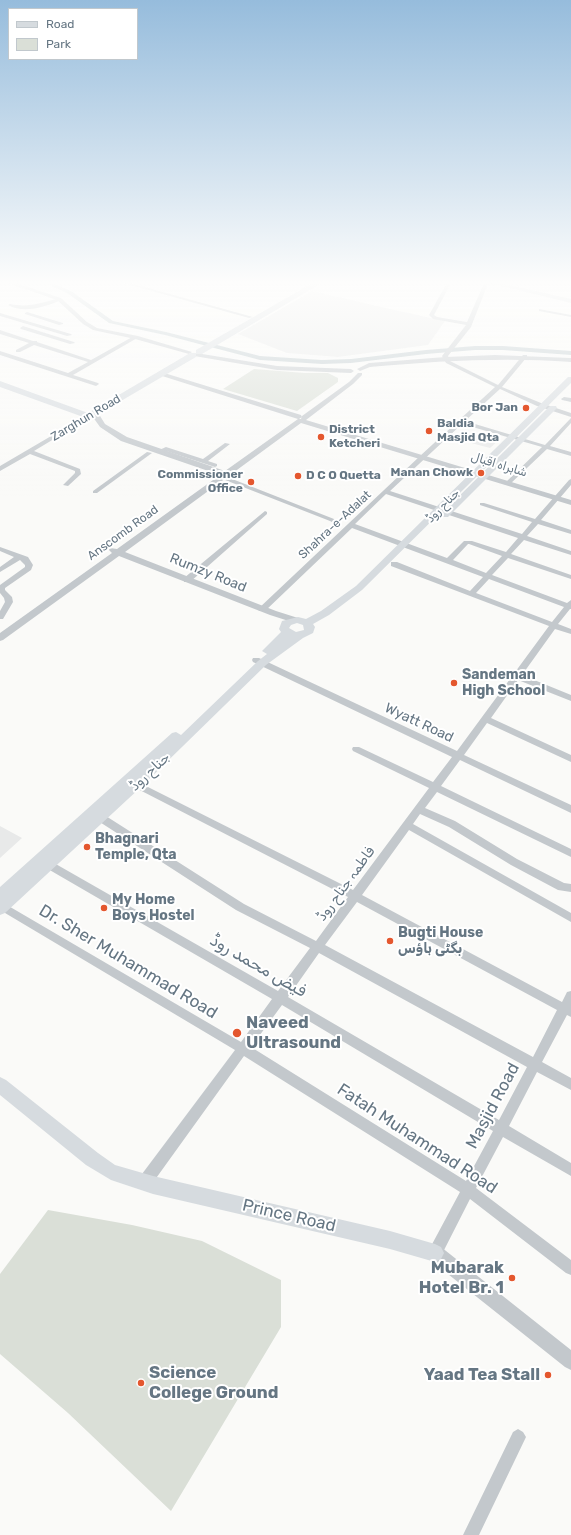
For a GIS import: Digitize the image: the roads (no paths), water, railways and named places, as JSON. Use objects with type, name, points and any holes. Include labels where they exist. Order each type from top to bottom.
[{"type":"main road","name":"Zarghun Road","points":[[90,413],[161,374],[194,353]]},
{"type":"main road","name":"Zarghun Road","points":[[90,413],[194,353]]},
{"type":"main road","points":[[0,379],[90,413]]},
{"type":"main road","name":"جناح روڈ","points":[[481,473],[522,440],[571,379]]},
{"type":"main road","points":[[0,384],[90,413]]},
{"type":"main road","name":"جناح روڈ","points":[[305,630],[359,588],[407,546],[481,473],[512,437],[547,408],[567,399],[571,391]]},
{"type":"main road","name":"جناح روڈ","points":[[259,662],[305,630],[354,600],[394,564],[407,546]]},
{"type":"main road","points":[[295,620],[305,630]]},
{"type":"main road","name":"جناح روڈ","points":[[1,904],[43,862],[132,782],[259,662],[286,629],[288,622],[295,620]]},
{"type":"main road","points":[[286,629],[305,630]]},
{"type":"main road","name":"Prince Road","points":[[0,1085],[92,1159],[112,1172],[144,1183],[390,1240],[435,1253]]},
{"type":"street","points":[[0,353],[96,384]]},
{"type":"street","points":[[63,353],[92,362]]},
{"type":"street","points":[[69,375],[108,353]]},
{"type":"street","points":[[194,353],[271,364],[335,368],[357,371],[369,365]]},
{"type":"street","points":[[194,353],[254,366],[357,371],[445,359],[448,362],[499,387],[547,408],[571,415]]},
{"type":"street","points":[[445,359],[448,353]]},
{"type":"street","points":[[335,368],[445,359],[525,356],[571,360]]},
{"type":"street","name":"Shahra-e-Adalat","points":[[262,609],[423,456],[499,387],[525,356]]},
{"type":"street","name":"Anscomb Road","points":[[0,630],[112,553],[352,383],[357,371]]},
{"type":"street","name":"شاہراہ اقبال","points":[[161,374],[481,473],[557,497],[571,503]]},
{"type":"street","points":[[90,413],[110,432],[124,439],[222,475],[332,520]]},
{"type":"street","points":[[90,413],[92,423],[117,441],[149,453],[222,475]]},
{"type":"street","name":"Zarghun Road","points":[[0,469],[31,452],[90,413]]},
{"type":"street","name":"Zarghun Road","points":[[0,462],[90,413]]},
{"type":"street","points":[[509,482],[546,447],[571,420]]},
{"type":"street","points":[[461,422],[570,453]]},
{"type":"street","points":[[204,461],[227,444]]},
{"type":"street","points":[[160,451],[166,449],[215,465]]},
{"type":"street","points":[[31,452],[78,470],[78,474],[66,485]]},
{"type":"street","points":[[95,492],[149,453]]},
{"type":"street","points":[[471,594],[538,521],[571,481]]},
{"type":"street","points":[[386,492],[571,553]]},
{"type":"street","name":"شاہراہ اقبال","points":[[557,497],[571,499]]},
{"type":"street","points":[[482,504],[571,532]]},
{"type":"street","points":[[187,580],[265,513]]},
{"type":"street","points":[[351,525],[448,562],[570,605]]},
{"type":"street","points":[[448,562],[466,542],[571,577]]},
{"type":"street","points":[[0,549],[25,559],[29,564],[28,568],[2,587],[1,590],[8,596],[9,602],[0,617]]},
{"type":"street","name":"Anscomb Road","points":[[0,638],[112,553]]},
{"type":"street","name":"Rumzy Road","points":[[112,553],[295,620]]},
{"type":"street","name":"Rumzy Road","points":[[112,553],[259,612],[286,629]]},
{"type":"street","points":[[0,570],[19,557]]},
{"type":"street","points":[[394,564],[571,632]]},
{"type":"street","name":"فاطمہ جناح روڈ","points":[[144,1183],[241,1047],[318,947],[570,605]]},
{"type":"street","name":"Wyatt Road","points":[[259,662],[571,809]]},
{"type":"street","points":[[517,676],[571,698]]},
{"type":"street","points":[[486,719],[571,759]]},
{"type":"street","points":[[356,749],[571,853]]},
{"type":"street","points":[[132,782],[355,896],[568,1010]]},
{"type":"street","points":[[419,810],[452,824],[514,862],[562,887],[571,888]]},
{"type":"street","points":[[96,815],[240,907],[318,947],[571,1084]]},
{"type":"street","points":[[407,825],[571,918]]},
{"type":"street","name":"فیض محمد روڈ","points":[[43,862],[280,998],[571,1170]]},
{"type":"street","name":"Dr. Sher Muhammad Road","points":[[1,904],[241,1047]]},
{"type":"street","name":"Masjid Road","points":[[435,1253],[534,1064],[568,1010],[571,996]]},
{"type":"street","name":"Fatah Muhammad Road","points":[[241,1047],[469,1190],[571,1268]]},
{"type":"street","name":"Prince Road","points":[[435,1253],[571,1361]]},
{"type":"street","points":[[471,1535],[518,1437]]},
{"type":"waterway","points":[[235,353],[260,358],[322,362],[351,361],[421,353]]},
{"type":"waterway","points":[[566,353],[571,353]]},
{"type":"place","name":"Bor Jan","points":[[526,408]]},
{"type":"place","name":"Baldia Masjid Qta","points":[[429,431]]},
{"type":"place","name":"District Ketcheri","points":[[321,437]]},
{"type":"place","name":"Manan Chowk","points":[[481,473]]},
{"type":"place","name":"D C O Quetta","points":[[298,476]]},
{"type":"place","name":"Commissioner Office","points":[[251,482]]},
{"type":"place","name":"Sandeman High School","points":[[454,683]]},
{"type":"place","name":"Bhagnari Temple, Qta","points":[[87,847]]},
{"type":"place","name":"My Home Boys Hostel","points":[[104,908]]},
{"type":"place","name":"Bugti House بگٹی ہاؤس","points":[[390,941]]},
{"type":"place","name":"Naveed Ultrasound","points":[[237,1033]]},
{"type":"place","name":"Mubarak Hotel Br. 1","points":[[512,1278]]},
{"type":"place","name":"Yaad Tea Stall","points":[[548,1375]]},
{"type":"place","name":"Science College Ground","points":[[141,1383]]}]
